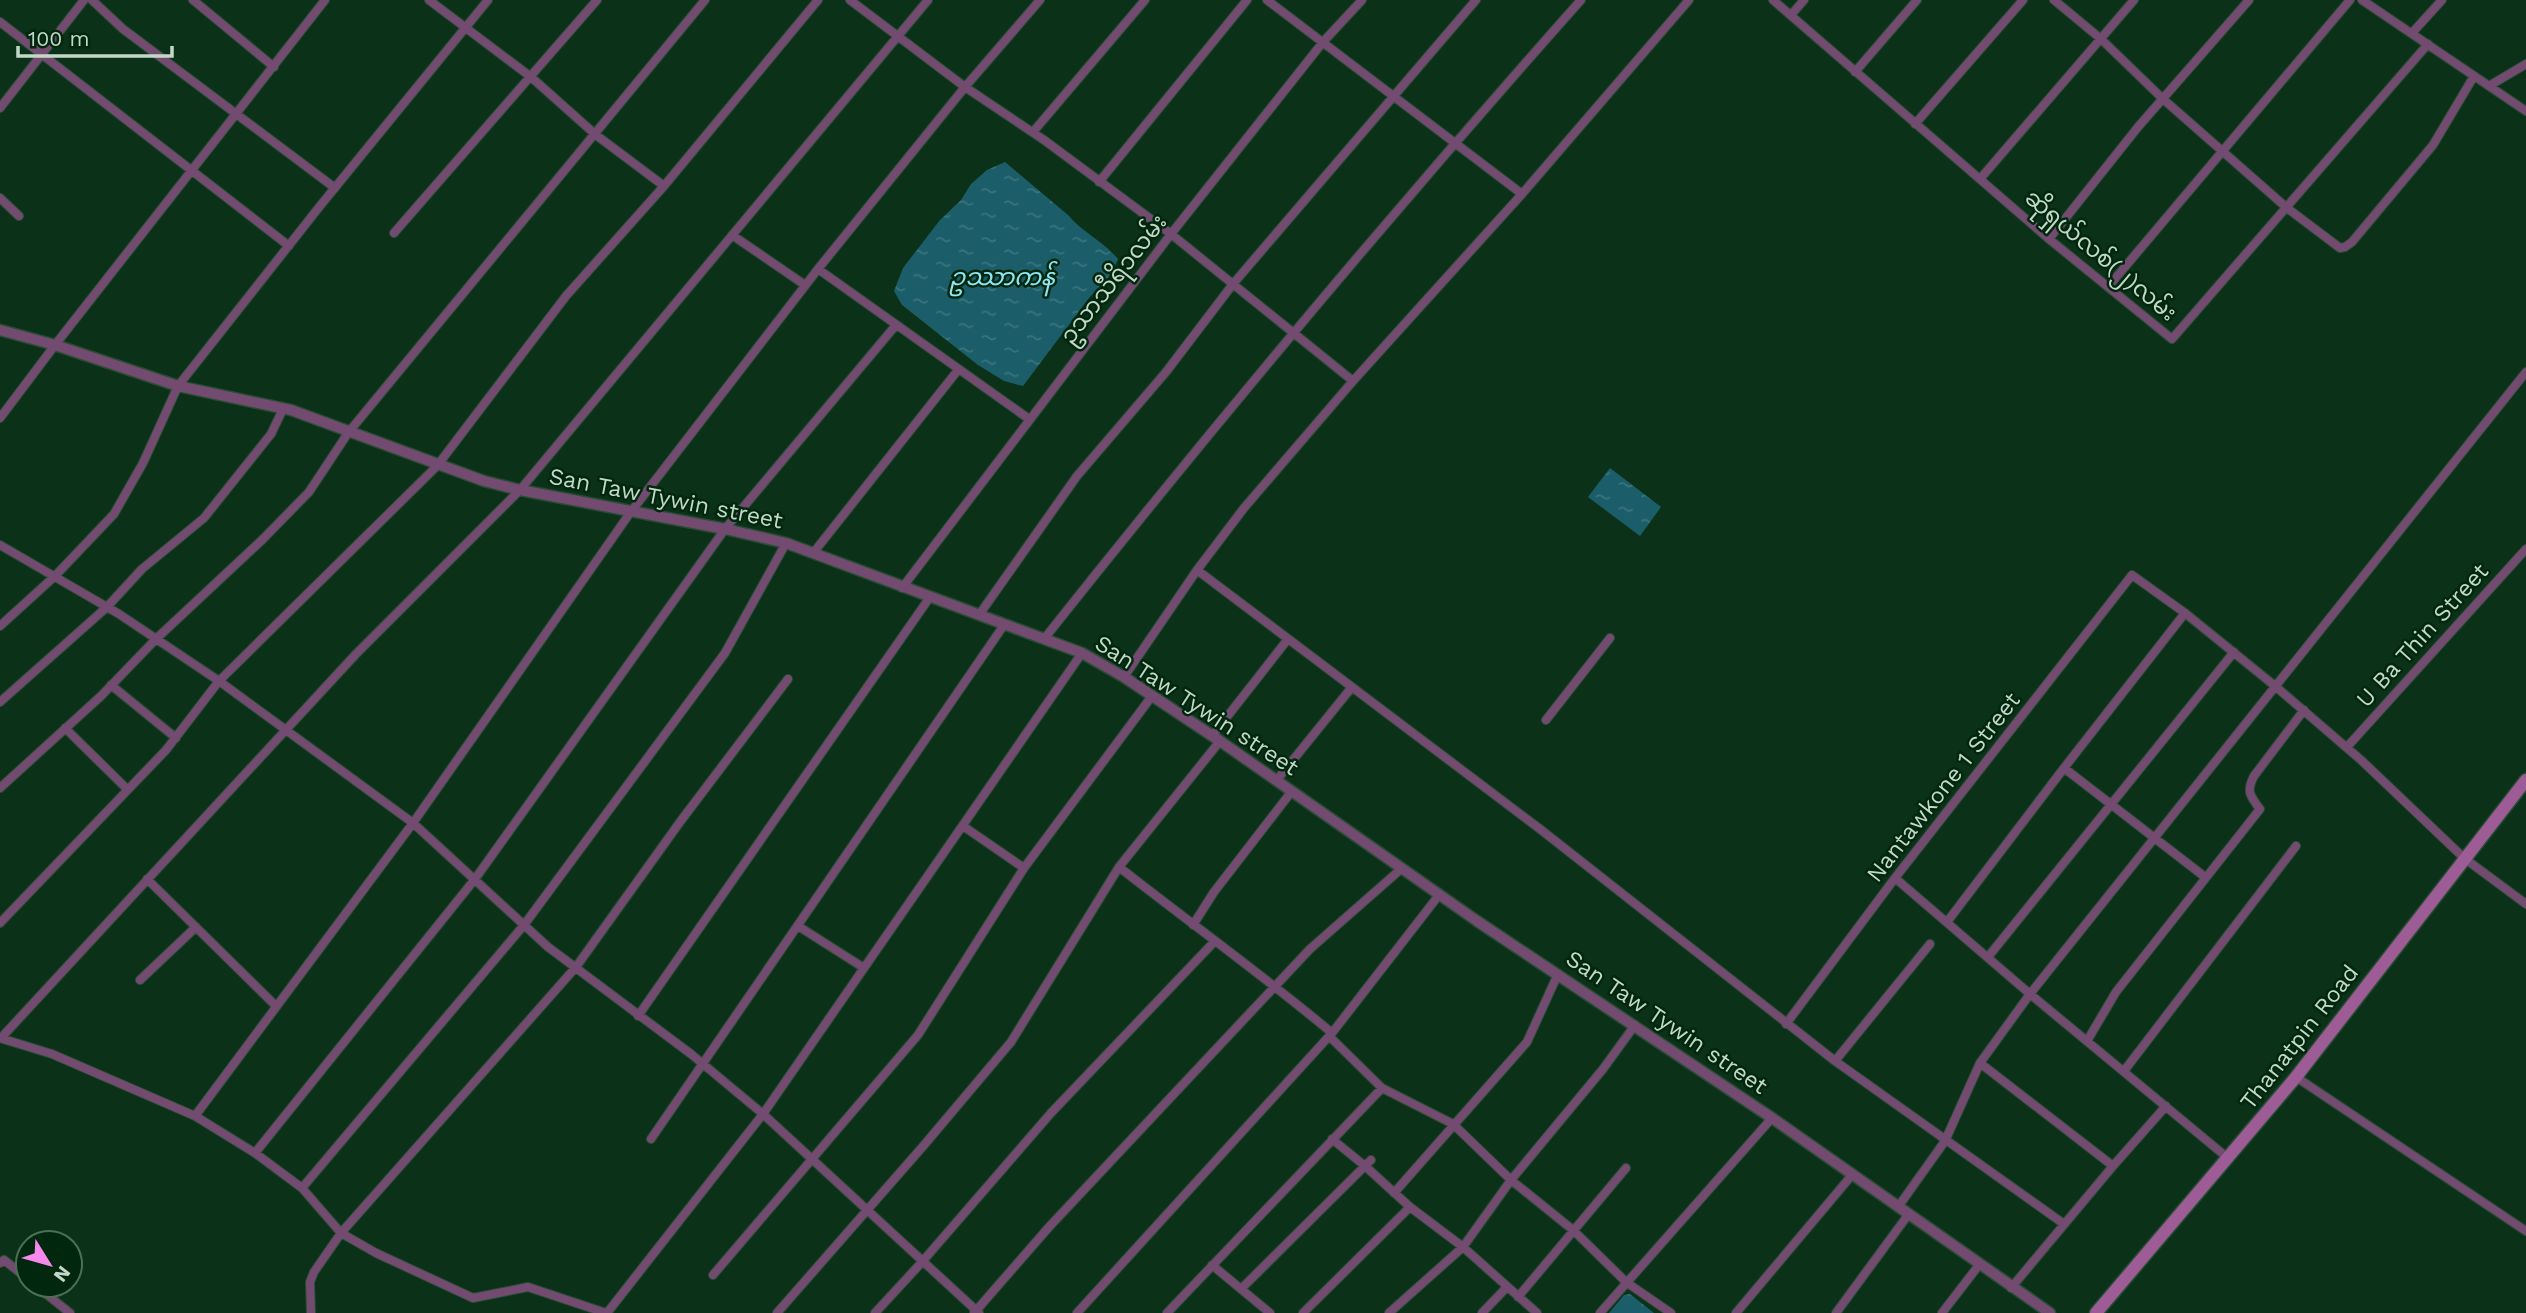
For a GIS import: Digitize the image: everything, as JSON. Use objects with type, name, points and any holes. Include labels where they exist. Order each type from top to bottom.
[{"type":"main road","name":"Thanatpin Road","points":[[2096,1313],[2296,1077],[2526,780]]},
{"type":"street","points":[[0,108],[84,0]]},
{"type":"street","points":[[92,0],[123,29],[335,188]]},
{"type":"street","points":[[193,0],[274,66]]},
{"type":"street","points":[[0,418],[325,0]]},
{"type":"street","points":[[429,0],[531,77],[596,135],[664,186]]},
{"type":"street","points":[[0,626],[55,576],[114,514],[143,463],[178,386],[488,0]]},
{"type":"street","points":[[394,233],[597,0]]},
{"type":"street","points":[[0,788],[111,685],[309,492],[348,433],[705,0]]},
{"type":"street","points":[[0,923],[176,738],[219,681],[438,466],[566,296],[664,186],[818,0]]},
{"type":"street","points":[[850,0],[965,87],[1033,132],[1171,234],[1353,381]]},
{"type":"street","points":[[928,0],[520,491],[283,730],[0,1038],[52,1054],[195,1116],[255,1153],[302,1188],[341,1233],[376,1253],[473,1298],[527,1287],[606,1313],[763,1114],[1082,653]]},
{"type":"street","points":[[195,1116],[414,823],[630,513],[818,269],[965,87],[1040,0]]},
{"type":"street","points":[[1033,132],[1145,0]]},
{"type":"street","points":[[1100,182],[1247,0]]},
{"type":"street","points":[[1267,0],[1522,194]]},
{"type":"street","name":"ဥသာသီရိ၁လမ်း","points":[[901,588],[1171,234],[1323,42],[1362,0]]},
{"type":"street","points":[[978,615],[1077,477],[1166,372],[1233,284],[1476,0]]},
{"type":"street","points":[[1044,639],[1167,484],[1455,142],[1581,0]]},
{"type":"street","points":[[1124,677],[1197,570],[1244,508],[1353,381],[1522,194],[1689,0]]},
{"type":"street","name":"ဆိုရှယ်လစ်(၂)လမ်း","points":[[1773,0],[2049,239],[2172,339],[2428,44]]},
{"type":"street","points":[[1791,15],[1804,0]]},
{"type":"street","points":[[1855,72],[1917,0]]},
{"type":"street","points":[[1915,124],[2023,0]]},
{"type":"street","points":[[2054,0],[2101,39],[2163,99],[2287,208],[2340,248],[2359,235],[2434,145],[2474,76]]},
{"type":"street","points":[[1980,179],[2134,0]]},
{"type":"street","points":[[2049,239],[2163,99],[2249,0]]},
{"type":"street","points":[[2108,287],[2350,0]]},
{"type":"street","points":[[2362,0],[2526,111]]},
{"type":"street","points":[[2413,33],[2442,0]]},
{"type":"street","points":[[0,22],[289,246]]},
{"type":"street","points":[[2489,86],[2526,64]]},
{"type":"street","points":[[0,198],[19,216]]},
{"type":"street","points":[[732,235],[806,285]]},
{"type":"street","points":[[818,269],[1029,419]]},
{"type":"street","points":[[255,1153],[474,879],[725,529],[896,325]]},
{"type":"street","name":"San Taw Tywin street","points":[[0,330],[55,345],[178,386],[284,409],[438,466],[520,491],[786,543],[901,588],[1082,653],[1124,677],[1292,791],[1438,895],[1772,1118],[2050,1313]]},
{"type":"street","points":[[814,552],[958,370]]},
{"type":"street","points":[[1898,1207],[1945,1141],[1980,1063],[2030,994],[2526,372]]},
{"type":"street","points":[[0,702],[107,607],[142,569],[204,518],[271,433],[284,409]]},
{"type":"street","points":[[302,1188],[524,925],[725,653],[786,543]]},
{"type":"street","points":[[1,547],[107,607],[219,681],[414,823],[548,947],[763,1114],[976,1312],[1049,1227],[1310,949],[1401,869]]},
{"type":"street","name":"U Ba Thin Street","points":[[2347,747],[2526,549]]},
{"type":"street","points":[[1197,570],[1540,829],[1835,1062],[2064,1224]]},
{"type":"street","name":"Nantawkone 1 Street","points":[[1786,1024],[1895,878],[2132,575],[2185,613]]},
{"type":"street","points":[[638,1016],[930,597]]},
{"type":"street","points":[[1947,922],[2185,613],[2347,747],[2464,858],[2526,904]]},
{"type":"street","points":[[651,1139],[1004,625]]},
{"type":"street","points":[[1546,720],[1610,638]]},
{"type":"street","points":[[777,1313],[1011,1042],[1119,867],[1216,739],[1287,639]]},
{"type":"street","points":[[1988,957],[2234,652]]},
{"type":"street","points":[[311,1313],[310,1282],[341,1233],[576,967],[680,822],[788,679]]},
{"type":"street","points":[[111,685],[176,738]]},
{"type":"street","points":[[1276,781],[1352,687]]},
{"type":"street","points":[[713,1275],[918,1035],[1024,869],[1152,696]]},
{"type":"street","points":[[2087,1041],[2116,992],[2260,808],[2250,796],[2248,787],[2304,710]]},
{"type":"street","points":[[65,728],[127,789]]},
{"type":"street","points":[[2064,768],[2205,877]]},
{"type":"street","points":[[1193,925],[1214,891],[1292,791]]},
{"type":"street","points":[[962,826],[1024,869]]},
{"type":"street","points":[[2124,1071],[2296,846]]},
{"type":"street","points":[[1119,867],[1214,942],[1277,986],[1331,1035],[1382,1088],[1453,1124],[1511,1180],[1573,1230],[1626,1282],[1671,1313]]},
{"type":"street","points":[[1895,878],[2030,994],[2229,1158]]},
{"type":"street","points":[[147,879],[276,1006]]},
{"type":"street","points":[[1077,1313],[1331,1035],[1438,895]]},
{"type":"street","points":[[798,926],[864,968]]},
{"type":"street","points":[[140,980],[196,927]]},
{"type":"street","points":[[875,1313],[1051,1113],[1214,942]]},
{"type":"street","points":[[1835,1062],[1930,944]]},
{"type":"street","points":[[1394,1193],[1527,1042],[1558,974]]},
{"type":"street","points":[[1389,1313],[1463,1247],[1511,1180],[1603,1069],[1635,1025]]},
{"type":"street","points":[[1980,1063],[2113,1166]]},
{"type":"street","points":[[2296,1077],[2526,1231]]},
{"type":"street","points":[[1167,1313],[1382,1088]]},
{"type":"street","points":[[2011,1288],[2166,1106]]},
{"type":"street","points":[[1600,1313],[1772,1118]]},
{"type":"street","points":[[1332,1139],[1368,1163],[1409,1207],[1463,1247],[1537,1313]]},
{"type":"street","points":[[1241,1289],[1368,1163]]},
{"type":"street","points":[[1518,1297],[1626,1168]]},
{"type":"street","points":[[1736,1313],[1852,1175]]},
{"type":"street","points":[[1303,1313],[1409,1207]]},
{"type":"street","points":[[1836,1313],[1908,1214]]},
{"type":"street","points":[[0,1263],[4,1260],[14,1268]]},
{"type":"street","points":[[1212,1265],[1270,1313]]},
{"type":"street","points":[[1942,1313],[1979,1265]]},
{"type":"street","points":[[1482,1313],[1507,1287]]},
{"type":"street","points":[[52,1299],[70,1313]]},
{"type":"water","name":"ဥဿာကန်","points":[[1005,162],[1118,259],[1112,273],[1089,298],[1023,386],[1004,381],[978,365],[902,305],[894,291],[903,268],[940,220],[961,200],[971,184],[987,170]]},
{"type":"water","points":[[1610,468],[1661,507],[1640,536],[1588,497]]},
{"type":"water","points":[[1630,1294],[1654,1313],[1609,1313],[1624,1295]]}]
